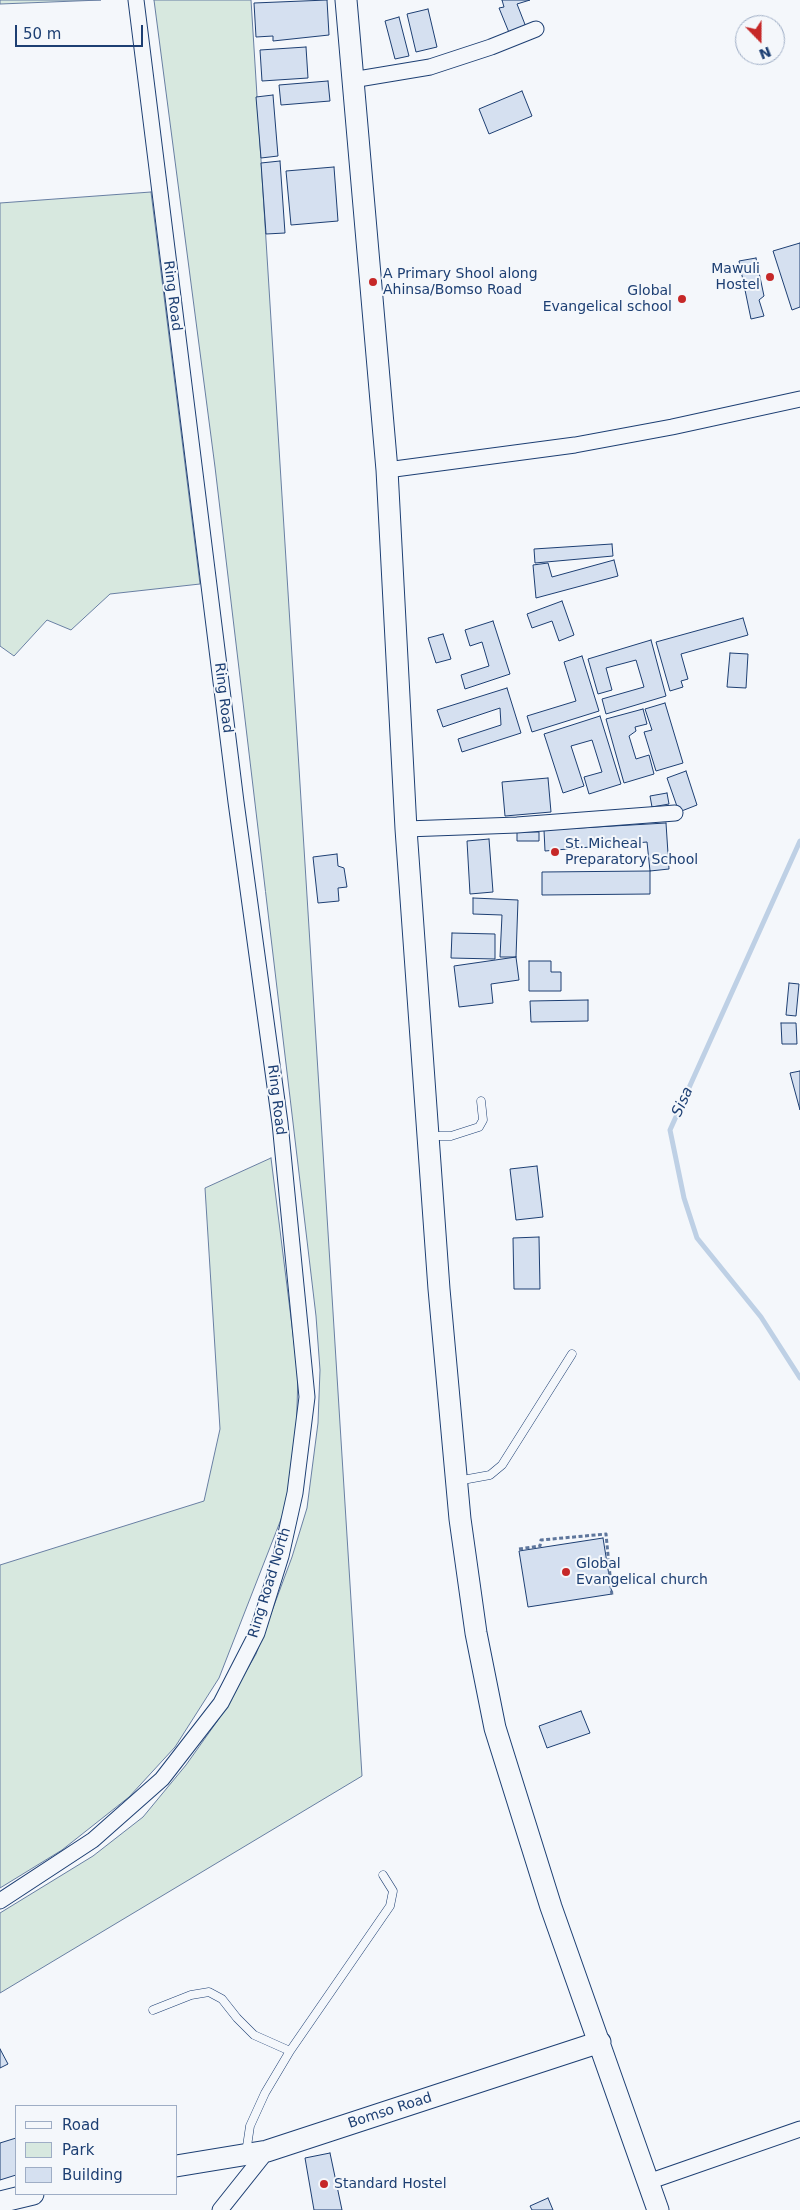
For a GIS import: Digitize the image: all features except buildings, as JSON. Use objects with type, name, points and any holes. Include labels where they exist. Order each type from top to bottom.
[{"type":"street","name":"Ring Road","points":[[136,0],[236,802],[280,1124],[306,1397]]},
{"type":"street","points":[[346,0],[386,470],[406,829],[439,1289],[456,1481],[476,1633],[495,1728],[551,1907],[658,2210]]},
{"type":"street","points":[[352,80],[430,67],[484,49],[536,28]]},
{"type":"street","points":[[386,470],[575,445],[672,427],[800,399]]},
{"type":"street","points":[[406,829],[517,825],[675,813]]},
{"type":"street","name":"Ring Road North","points":[[0,1901],[93,1840],[162,1779],[221,1703],[257,1633],[281,1556],[295,1493],[306,1397]]},
{"type":"street","name":"Bomso Road","points":[[178,2166],[246,2156],[267,2151],[600,2042]]},
{"type":"street","points":[[648,2182],[800,2129]]},
{"type":"street","points":[[220,2210],[267,2151]]},
{"type":"street","points":[[0,2202],[29,2195]]},
{"type":"lane","points":[[428,1136],[451,1136],[479,1127],[483,1120],[481,1101]]},
{"type":"lane","points":[[456,1481],[490,1475],[502,1466],[572,1354]]},
{"type":"lane","points":[[246,2156],[250,2126],[265,2093],[290,2051],[390,1906],[393,1891],[383,1875]]},
{"type":"lane","points":[[153,2010],[191,1995],[209,1992],[222,1999],[254,2035],[290,2051]]},
{"type":"path","points":[[519,1549],[540,1546],[542,1540],[606,1534],[612,1596]]},
{"type":"green space","points":[[0,0],[101,0],[0,4]]},
{"type":"green space","points":[[154,0],[251,0],[362,1776],[0,1993],[0,1913],[93,1856],[143,1817],[186,1765],[218,1720],[256,1654],[292,1557],[307,1508],[318,1423],[320,1370],[316,1316],[215,467]]},
{"type":"green space","points":[[151,192],[200,584],[110,594],[71,630],[47,620],[14,656],[0,646],[0,203]]},
{"type":"green space","points":[[271,1158],[298,1374],[296,1441],[285,1509],[219,1678],[175,1747],[129,1797],[62,1850],[0,1888],[0,1565],[204,1501],[220,1429],[205,1188]]},
{"type":"waterway","name":"Sisa","points":[[800,841],[670,1130],[684,1198],[697,1238],[761,1317],[800,1378]]},
{"type":"place","name":"Mawuli Hostel","points":[[770,277]]},
{"type":"place","name":"A Primary Shool along Ahinsa/Bomso Road","points":[[373,282]]},
{"type":"place","name":"Global Evangelical school","points":[[682,299]]},
{"type":"place","name":"St. Micheal Preparatory School","points":[[555,852]]},
{"type":"place","name":"Global Evangelical church","points":[[566,1572]]},
{"type":"place","name":"Standard Hostel","points":[[324,2184]]}]
